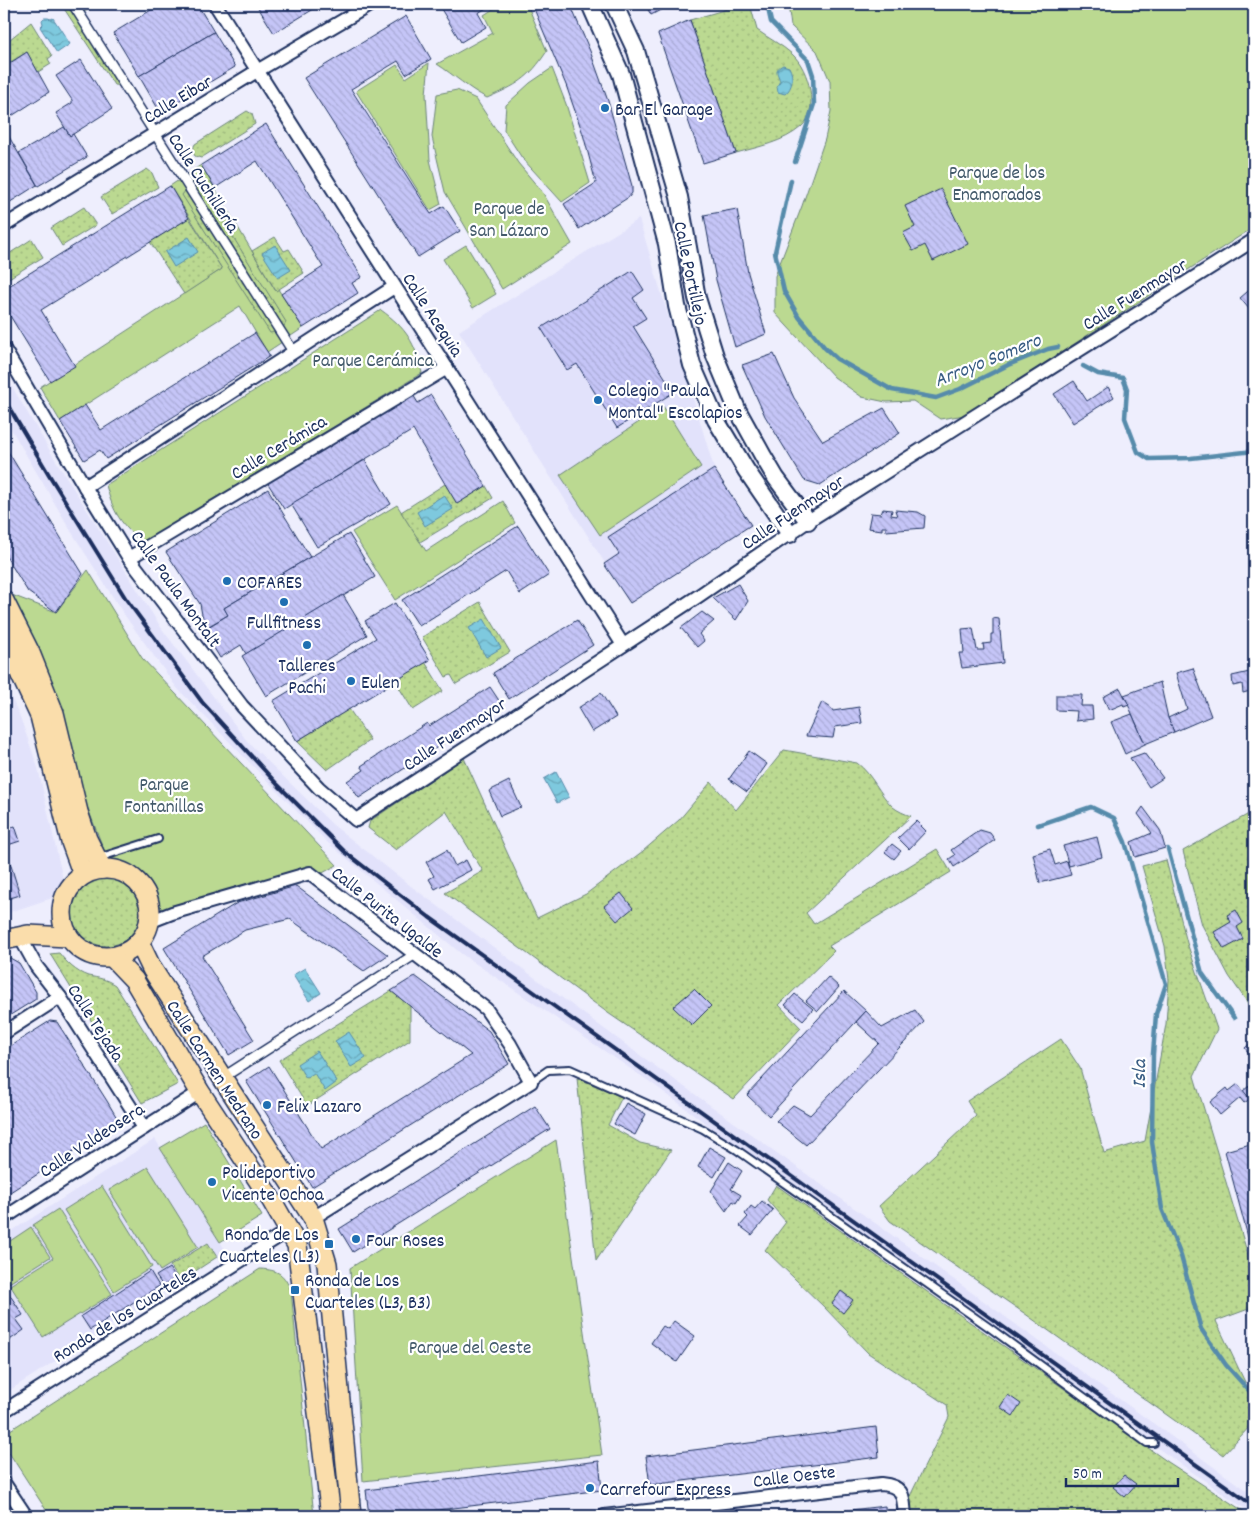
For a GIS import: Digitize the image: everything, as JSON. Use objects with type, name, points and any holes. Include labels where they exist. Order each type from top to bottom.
[{"type":"main road","name":"Calle Portillejo","points":[[590,4],[621,74],[667,244],[677,306],[692,366],[716,420],[746,470],[790,534]]},
{"type":"main road","name":"Calle Portillejo","points":[[614,4],[636,51],[676,188],[697,298],[715,356],[738,409],[763,456],[776,478],[808,522]]},
{"type":"main road","points":[[4,600],[30,653],[54,713],[78,812],[87,839],[100,864],[128,875],[139,884],[146,895],[150,908],[149,922],[139,942],[126,952],[99,957],[87,953],[76,946],[62,924],[65,897],[72,885],[100,864]]},
{"type":"main road","points":[[4,639],[40,716],[71,842],[83,875]]},
{"type":"main road","points":[[18,937],[45,924],[63,905]]},
{"type":"main road","points":[[18,937],[68,936]]},
{"type":"main road","name":"Calle Carmen Medrano","points":[[139,942],[152,969],[313,1218],[327,1264],[351,1516]]},
{"type":"main road","name":"Calle Carmen Medrano","points":[[112,956],[134,980],[200,1092],[272,1201],[297,1245],[331,1516]]},
{"type":"street","name":"Calle Cuchillería","points":[[72,4],[294,353]]},
{"type":"street","name":"Calle Acequia","points":[[215,4],[623,645]]},
{"type":"street","name":"Calle Eibar","points":[[4,226],[257,71],[371,4]]},
{"type":"street","name":"Calle Fuenmayor","points":[[356,820],[697,598],[808,522],[1254,240]]},
{"type":"street","points":[[85,487],[394,287]]},
{"type":"street","name":"Calle Paula Montalt","points":[[4,349],[129,558],[242,706],[319,788],[356,820]]},
{"type":"street","name":"Calle Cerámica","points":[[129,558],[447,368]]},
{"type":"street","name":"Calle Purita Ugalde","points":[[149,922],[172,913],[310,873],[486,1009],[510,1044],[531,1082]]},
{"type":"street","name":"Calle Tejada","points":[[18,937],[36,966],[60,997],[144,1128]]},
{"type":"street","points":[[222,1078],[414,955]]},
{"type":"street","points":[[4,1033],[60,997]]},
{"type":"street","points":[[313,1218],[531,1082]]},
{"type":"street","name":"Calle Valdeosera","points":[[4,1218],[200,1092]]},
{"type":"street","name":"Ronda de los Cuarteles","points":[[4,1411],[289,1230]]},
{"type":"street","points":[[4,1483],[26,1516]]},
{"type":"street","name":"Calle Oeste","points":[[604,1516],[628,1515],[881,1484],[893,1485],[898,1489],[903,1497],[905,1516]]},
{"type":"lane","points":[[100,864],[158,839]]},
{"type":"lane","points":[[531,1082],[548,1070],[570,1069],[703,1129],[737,1150],[830,1215],[1147,1443],[1154,1443]]},
{"type":"shaded area","name":"Colegio \"Paula Montal\" Escolapios","points":[[639,219],[714,468],[751,525],[630,603],[459,331]]},
{"type":"shaded area","points":[[4,373],[53,456],[162,629],[247,741],[333,825],[412,887],[637,1053],[1254,1496],[1254,1502],[1247,1510],[1084,1397],[775,1175],[653,1084],[463,955],[327,842],[177,688],[123,613],[71,531],[4,417]]},
{"type":"shaded area","points":[[4,683],[19,714],[38,768],[63,880],[61,888],[52,898],[4,914]]},
{"type":"shaded area","points":[[155,1139],[226,1251],[4,1394],[4,1236]]},
{"type":"green space","points":[[61,4],[87,4],[90,9],[79,14],[124,86],[114,85]]},
{"type":"green space","points":[[501,4],[527,4],[547,51],[522,80],[487,98],[437,64],[493,33],[484,15]]},
{"type":"green space","points":[[744,4],[750,4],[757,30],[792,54],[798,61],[807,79],[811,101],[807,120],[787,137],[736,153],[690,20]]},
{"type":"green space","name":"Parque de los Enamorados","points":[[788,4],[1254,4],[1254,227],[965,415],[940,419],[913,401],[886,402],[862,397],[834,377],[775,313],[775,276],[825,139],[831,111],[830,81],[817,51],[791,26]]},
{"type":"green space","points":[[31,22],[52,56],[48,59],[51,64],[38,72],[27,52],[4,66],[4,44]]},
{"type":"green space","name":"Parque de San Lázaro","points":[[429,63],[426,94],[430,160],[441,204],[430,210],[356,91],[397,65],[406,78]]},
{"type":"green space","name":"Parque de San Lázaro","points":[[552,68],[566,104],[590,183],[562,202],[522,158],[504,130],[506,105],[530,83]]},
{"type":"green space","name":"Parque de San Lázaro","points":[[457,90],[476,99],[518,163],[543,193],[572,244],[502,289],[445,192],[432,137],[437,94]]},
{"type":"green space","points":[[247,111],[252,114],[255,124],[201,158],[195,156],[192,151],[195,144]]},
{"type":"green space","points":[[201,165],[275,290],[278,289],[303,328],[267,352],[240,306],[60,421],[40,387],[222,269],[170,186]]},
{"type":"green space","points":[[147,169],[152,173],[158,187],[112,214],[101,197]]},
{"type":"green space","points":[[200,184],[286,322],[280,330],[270,333],[182,195],[190,187]]},
{"type":"green space","points":[[84,207],[96,225],[62,246],[51,228]]},
{"type":"green space","points":[[189,218],[222,269],[184,294],[150,242]]},
{"type":"green space","points":[[275,237],[284,251],[289,249],[304,273],[276,291],[252,251]]},
{"type":"green space","points":[[32,239],[43,257],[4,281],[4,257]]},
{"type":"green space","points":[[466,245],[496,294],[473,308],[443,259]]},
{"type":"green space","name":"Parque Cerámica","points":[[381,310],[397,323],[413,344],[422,373],[143,543],[123,524],[115,510],[106,485]]},
{"type":"green space","points":[[663,406],[701,467],[600,535],[560,475]]},
{"type":"green space","points":[[445,484],[457,503],[486,486],[493,498],[420,542],[401,512]]},
{"type":"green space","points":[[503,501],[515,523],[395,600],[352,532],[397,505],[426,551]]},
{"type":"green space","name":"Parque Fontanillas","points":[[88,570],[142,658],[337,865],[319,875],[163,912],[154,892],[131,865],[107,858],[4,592],[56,612]]},
{"type":"green space","points":[[480,602],[510,652],[456,684],[451,675],[446,677],[422,637]]},
{"type":"green space","points":[[425,662],[443,691],[413,710],[395,681]]},
{"type":"green space","points":[[349,709],[370,740],[327,770],[297,741]]},
{"type":"green space","points":[[784,750],[857,763],[893,807],[911,816],[806,913],[814,924],[937,849],[951,872],[829,946],[834,951],[779,1005],[801,1028],[734,1099],[608,1013],[445,893],[483,871],[446,811],[396,850],[368,828],[370,821],[464,758],[537,918],[586,894],[643,851],[679,820],[711,782],[736,810]]},
{"type":"green space","points":[[1254,811],[1254,1012],[1229,976],[1202,925],[1183,851]]},
{"type":"green space","points":[[1166,860],[1187,943],[1217,1029],[1194,1076],[1254,1275],[1254,1307],[1216,1321],[1254,1401],[1254,1422],[1223,1455],[1024,1313],[890,1221],[879,1206],[976,1116],[967,1101],[1061,1039],[1080,1068],[1104,1153],[1145,1141],[1166,1024],[1169,980],[1165,946],[1142,866]]},
{"type":"green space","points":[[106,878],[119,881],[130,888],[137,899],[140,912],[137,925],[130,936],[119,943],[106,946],[93,943],[82,936],[75,925],[72,912],[75,899],[82,888],[93,881]]},
{"type":"green space","points":[[59,953],[80,972],[115,985],[178,1084],[142,1103],[50,954]]},
{"type":"green space","points":[[391,991],[410,1006],[410,1040],[307,1106],[279,1060]]},
{"type":"green space","points":[[577,1078],[622,1097],[608,1125],[640,1143],[671,1150],[596,1261]]},
{"type":"green space","name":"Polideportivo Vicente Ochoa","points":[[204,1122],[262,1216],[220,1242],[160,1148]]},
{"type":"green space","name":"Parque del Oeste","points":[[556,1140],[602,1455],[363,1481],[350,1268]]},
{"type":"green space","points":[[148,1167],[198,1247],[160,1271],[109,1190]]},
{"type":"green space","points":[[776,1185],[1168,1462],[1251,1516],[912,1516],[910,1496],[949,1417],[947,1405],[868,1353],[765,1250],[786,1222],[767,1200]]},
{"type":"green space","points":[[102,1186],[152,1267],[114,1291],[64,1210]]},
{"type":"green space","points":[[58,1209],[112,1294],[43,1337],[10,1285],[53,1258],[33,1225]]},
{"type":"green space","points":[[31,1227],[50,1257],[9,1283],[4,1274],[4,1245]]},
{"type":"green space","points":[[208,1243],[217,1257],[180,1281],[170,1266]]},
{"type":"green space","points":[[260,1269],[272,1270],[280,1274],[291,1291],[314,1516],[50,1516],[4,1445],[4,1434]]},
{"type":"water","points":[[44,18],[53,18],[70,44],[57,53],[40,27],[43,24],[42,20]]},
{"type":"water","points":[[783,65],[789,67],[792,78],[790,89],[785,94],[778,92],[777,86],[780,81],[777,70]]},
{"type":"water","points":[[189,237],[198,252],[174,267],[165,252]]},
{"type":"water","points":[[275,245],[291,270],[278,278],[262,253]]},
{"type":"water","points":[[444,495],[453,509],[425,526],[417,512]]},
{"type":"water","points":[[484,619],[501,648],[486,657],[469,628]]},
{"type":"water","points":[[556,772],[569,797],[557,803],[544,779]]},
{"type":"water","points":[[305,968],[321,993],[309,1001],[293,975]]},
{"type":"water","points":[[349,1032],[366,1058],[351,1067],[335,1041]]},
{"type":"water","points":[[317,1051],[337,1082],[325,1091],[314,1073],[306,1078],[297,1064]]},
{"type":"building","points":[[161,4],[197,4],[214,32],[139,76],[113,33]]},
{"type":"building","points":[[256,4],[322,4],[274,33]]},
{"type":"building","points":[[438,4],[493,4],[478,13],[486,27],[461,42]]},
{"type":"building","points":[[532,4],[570,4],[608,101],[632,186],[632,193],[629,197],[579,229],[564,204],[596,183],[583,134],[566,85]]},
{"type":"building","points":[[645,4],[672,4],[651,15]]},
{"type":"building","points":[[406,16],[431,59],[406,74],[398,61],[351,89],[431,214],[444,206],[460,231],[418,257],[304,78]]},
{"type":"building","points":[[690,20],[736,153],[703,163],[658,34]]},
{"type":"building","points":[[214,32],[235,67],[160,112],[139,76]]},
{"type":"building","points":[[27,52],[49,92],[4,121],[4,67]]},
{"type":"building","points":[[81,60],[112,109],[70,136],[56,113],[72,103],[72,100],[56,76]]},
{"type":"building","points":[[266,124],[362,277],[352,283],[358,293],[303,328],[281,294],[323,267],[257,161],[215,188],[201,165]]},
{"type":"building","points":[[64,127],[70,136],[73,134],[87,157],[38,186],[19,153]]},
{"type":"building","points":[[8,135],[37,185],[4,206],[4,137]]},
{"type":"building","points":[[170,186],[189,218],[41,310],[75,366],[50,381],[4,306],[4,289]]},
{"type":"building","points":[[941,189],[968,244],[933,261],[925,245],[913,251],[903,233],[915,227],[905,206]]},
{"type":"building","points":[[737,209],[748,273],[766,334],[735,347],[716,280],[704,215]]},
{"type":"building","points":[[632,271],[644,290],[633,298],[646,318],[633,326],[674,392],[617,428],[577,364],[567,370],[541,328]]},
{"type":"building","points":[[1254,286],[1254,315],[1240,298]]},
{"type":"building","points":[[255,333],[270,356],[106,459],[100,450],[84,460],[60,421],[85,405],[101,430]]},
{"type":"building","points":[[774,354],[794,398],[823,441],[884,408],[900,433],[820,485],[804,480],[765,416],[742,365]]},
{"type":"building","points":[[1074,381],[1087,401],[1108,387],[1114,397],[1073,423],[1054,394]]},
{"type":"building","points":[[412,393],[418,403],[431,395],[486,486],[457,504],[413,430],[284,509],[267,482]]},
{"type":"building","points":[[4,445],[83,574],[56,612],[28,592],[4,553]]},
{"type":"building","points":[[365,460],[391,504],[317,547],[291,504]]},
{"type":"building","points":[[714,469],[751,525],[630,603],[604,564],[619,554],[608,537]]},
{"type":"building","name":"COFARES","points":[[268,489],[310,557],[224,608],[228,615],[207,627],[203,620],[200,604],[166,552]]},
{"type":"building","points":[[883,509],[892,510],[891,515],[897,516],[895,510],[918,512],[925,516],[924,528],[886,531],[886,527],[882,527],[882,530],[868,528],[871,513],[881,514]]},
{"type":"building","points":[[518,526],[549,575],[520,594],[506,571],[419,626],[402,600]]},
{"type":"building","name":"Fullfitness","points":[[349,534],[375,577],[246,654],[241,645],[220,658],[203,630],[228,615],[224,608]]},
{"type":"building","points":[[738,584],[748,601],[736,620],[713,598]]},
{"type":"building","name":"Talleres Pachi","points":[[343,595],[367,635],[266,696],[242,656]]},
{"type":"building","name":"Eulen","points":[[395,603],[430,660],[297,741],[273,701],[376,638],[365,621]]},
{"type":"building","points":[[702,612],[714,621],[699,634],[704,641],[697,647],[681,628]]},
{"type":"building","points":[[993,618],[999,619],[1003,663],[962,668],[959,653],[964,653],[962,629],[973,628],[977,650],[984,650],[983,644],[991,643]]},
{"type":"building","points":[[577,620],[593,645],[509,699],[493,673]]},
{"type":"building","points":[[1193,668],[1211,716],[1174,732],[1168,718],[1187,709],[1176,673]]},
{"type":"building","points":[[1254,671],[1254,690],[1243,693],[1242,684],[1233,686],[1232,676]]},
{"type":"building","points":[[1160,682],[1168,718],[1174,732],[1145,744],[1124,695]]},
{"type":"building","points":[[490,687],[502,705],[359,798],[347,781],[364,770],[361,766],[427,723],[429,726]]},
{"type":"building","points":[[1120,688],[1129,705],[1124,707],[1123,704],[1109,710],[1103,697]]},
{"type":"building","points":[[601,693],[616,717],[592,732],[578,708]]},
{"type":"building","points":[[1056,695],[1082,695],[1081,706],[1092,706],[1093,719],[1076,721],[1077,711],[1056,710]]},
{"type":"building","points":[[822,702],[833,711],[859,707],[862,723],[835,727],[833,738],[806,736]]},
{"type":"building","points":[[1132,714],[1145,744],[1125,754],[1111,722]]},
{"type":"building","points":[[749,751],[767,764],[747,792],[729,779]]},
{"type":"building","points":[[1144,753],[1163,778],[1149,787],[1130,758]]},
{"type":"building","points":[[509,781],[521,807],[500,816],[489,791]]},
{"type":"building","points":[[1143,807],[1160,830],[1165,848],[1135,857],[1131,842],[1152,833],[1138,814]]},
{"type":"building","points":[[916,821],[926,831],[909,849],[898,838]]},
{"type":"building","points":[[15,826],[20,841],[5,846],[20,895],[4,900],[4,830]]},
{"type":"building","points":[[980,830],[990,833],[995,840],[954,867],[949,859],[955,855],[951,850]]},
{"type":"building","points":[[1097,837],[1102,857],[1069,866],[1063,846]]},
{"type":"building","points":[[892,844],[901,851],[894,859],[885,852]]},
{"type":"building","points":[[1050,849],[1055,865],[1067,861],[1071,875],[1040,883],[1033,854]]},
{"type":"building","points":[[447,850],[455,866],[466,860],[471,870],[435,889],[429,879],[434,876],[426,862]]},
{"type":"building","points":[[296,886],[388,955],[364,971],[290,919],[245,930],[202,956],[254,1040],[229,1055],[164,948],[237,903]]},
{"type":"building","points":[[621,893],[633,908],[617,921],[604,906]]},
{"type":"building","points":[[1236,910],[1243,923],[1237,927],[1243,939],[1224,949],[1214,932],[1231,922],[1227,915]]},
{"type":"building","points":[[10,958],[19,963],[36,992],[36,999],[4,1019],[4,960]]},
{"type":"building","points":[[415,976],[489,1031],[509,1064],[312,1187],[246,1081],[269,1066],[321,1149],[471,1055],[391,991]]},
{"type":"building","points":[[828,977],[839,987],[818,1011],[806,1001]]},
{"type":"building","points":[[694,989],[711,1006],[692,1025],[673,1007]]},
{"type":"building","points":[[844,991],[866,1011],[769,1116],[747,1095]]},
{"type":"building","points":[[795,994],[813,1009],[803,1020],[785,1005]]},
{"type":"building","points":[[915,1010],[924,1022],[806,1145],[776,1121],[793,1105],[810,1115],[879,1043],[856,1022],[866,1011],[882,1028]]},
{"type":"building","points":[[50,1021],[57,1022],[117,1118],[115,1124],[4,1196],[4,1050]]},
{"type":"building","points":[[1254,1040],[1254,1060],[1245,1048]]},
{"type":"building","points":[[1254,1082],[1254,1095],[1250,1099],[1243,1091]]},
{"type":"building","points":[[1238,1084],[1250,1099],[1244,1103],[1240,1098],[1220,1115],[1210,1102],[1227,1088],[1229,1091]]},
{"type":"building","points":[[626,1103],[646,1114],[635,1135],[614,1124]]},
{"type":"building","points":[[535,1106],[550,1129],[353,1252],[339,1229]]},
{"type":"building","points":[[1254,1143],[1254,1236],[1248,1237],[1225,1151]]},
{"type":"building","points":[[709,1147],[726,1157],[714,1177],[698,1167]]},
{"type":"building","points":[[729,1162],[742,1171],[731,1189],[741,1195],[736,1203],[733,1201],[726,1211],[711,1191]]},
{"type":"building","points":[[762,1201],[773,1210],[752,1235],[740,1226],[748,1217],[745,1214],[751,1206],[755,1209]]},
{"type":"building","points":[[169,1268],[176,1278],[163,1286],[156,1276]]},
{"type":"building","points":[[150,1271],[159,1286],[90,1330],[81,1316]]},
{"type":"building","points":[[4,1286],[23,1315],[16,1319],[24,1330],[4,1344]]},
{"type":"building","points":[[841,1291],[853,1300],[843,1313],[832,1304]]},
{"type":"building","points":[[674,1321],[695,1336],[677,1362],[651,1343],[663,1326],[668,1329]]},
{"type":"building","points":[[1008,1395],[1021,1404],[1013,1416],[1000,1407]]},
{"type":"building","points":[[876,1427],[879,1457],[650,1485],[646,1456]]},
{"type":"building","points":[[599,1461],[602,1490],[388,1516],[369,1516],[366,1490]]},
{"type":"building","points":[[1124,1475],[1136,1484],[1125,1497],[1113,1487]]},
{"type":"building","points":[[885,1506],[886,1516],[798,1516]]},
{"type":"waterway","name":"Arroyo Somero","points":[[767,4],[771,22],[808,60],[813,75],[814,104],[795,162]]},
{"type":"waterway","name":"Arroyo Somero","points":[[791,180],[775,252],[784,291],[799,317],[825,348],[837,359],[892,390],[936,398],[960,389],[1008,365],[1048,349],[1058,347]]},
{"type":"waterway","name":"Arroyo Somero","points":[[1083,366],[1098,374],[1123,378],[1127,389],[1125,418],[1138,452],[1149,459],[1191,458],[1254,451]]},
{"type":"waterway","name":"Isla","points":[[1038,825],[1091,807],[1114,818],[1125,842],[1166,984],[1156,1014],[1153,1054],[1152,1142],[1162,1209],[1181,1256],[1201,1329],[1226,1365],[1254,1396]]},
{"type":"waterway","name":"Arroyo Somero","points":[[1168,849],[1202,973],[1234,1018]]},
{"type":"waterway","name":"Arroyo Somero","points":[[1251,1017],[1254,1020]]},
{"type":"railway","points":[[4,399],[126,599],[202,702],[277,784],[345,852],[429,917],[1254,1506]]},
{"type":"place","name":"Bar El Garage","points":[[605,108]]},
{"type":"place","name":"Colegio \"Paula Montal\" Escolapios","points":[[598,400]]},
{"type":"place","name":"COFARES","points":[[227,581]]},
{"type":"place","name":"Fullfitness","points":[[284,602]]},
{"type":"place","name":"Talleres Pachi","points":[[307,645]]},
{"type":"place","name":"Eulen","points":[[351,681]]},
{"type":"place","name":"Felix Lazaro","points":[[267,1105]]},
{"type":"place","name":"Polideportivo Vicente Ochoa","points":[[212,1182]]},
{"type":"place","name":"Four Roses","points":[[356,1239]]},
{"type":"place","name":"Ronda de Los Cuarteles (L3)","points":[[329,1244]]},
{"type":"place","name":"Ronda de Los Cuarteles (L3, B3)","points":[[295,1290]]},
{"type":"place","name":"Carrefour Express","points":[[590,1488]]}]
